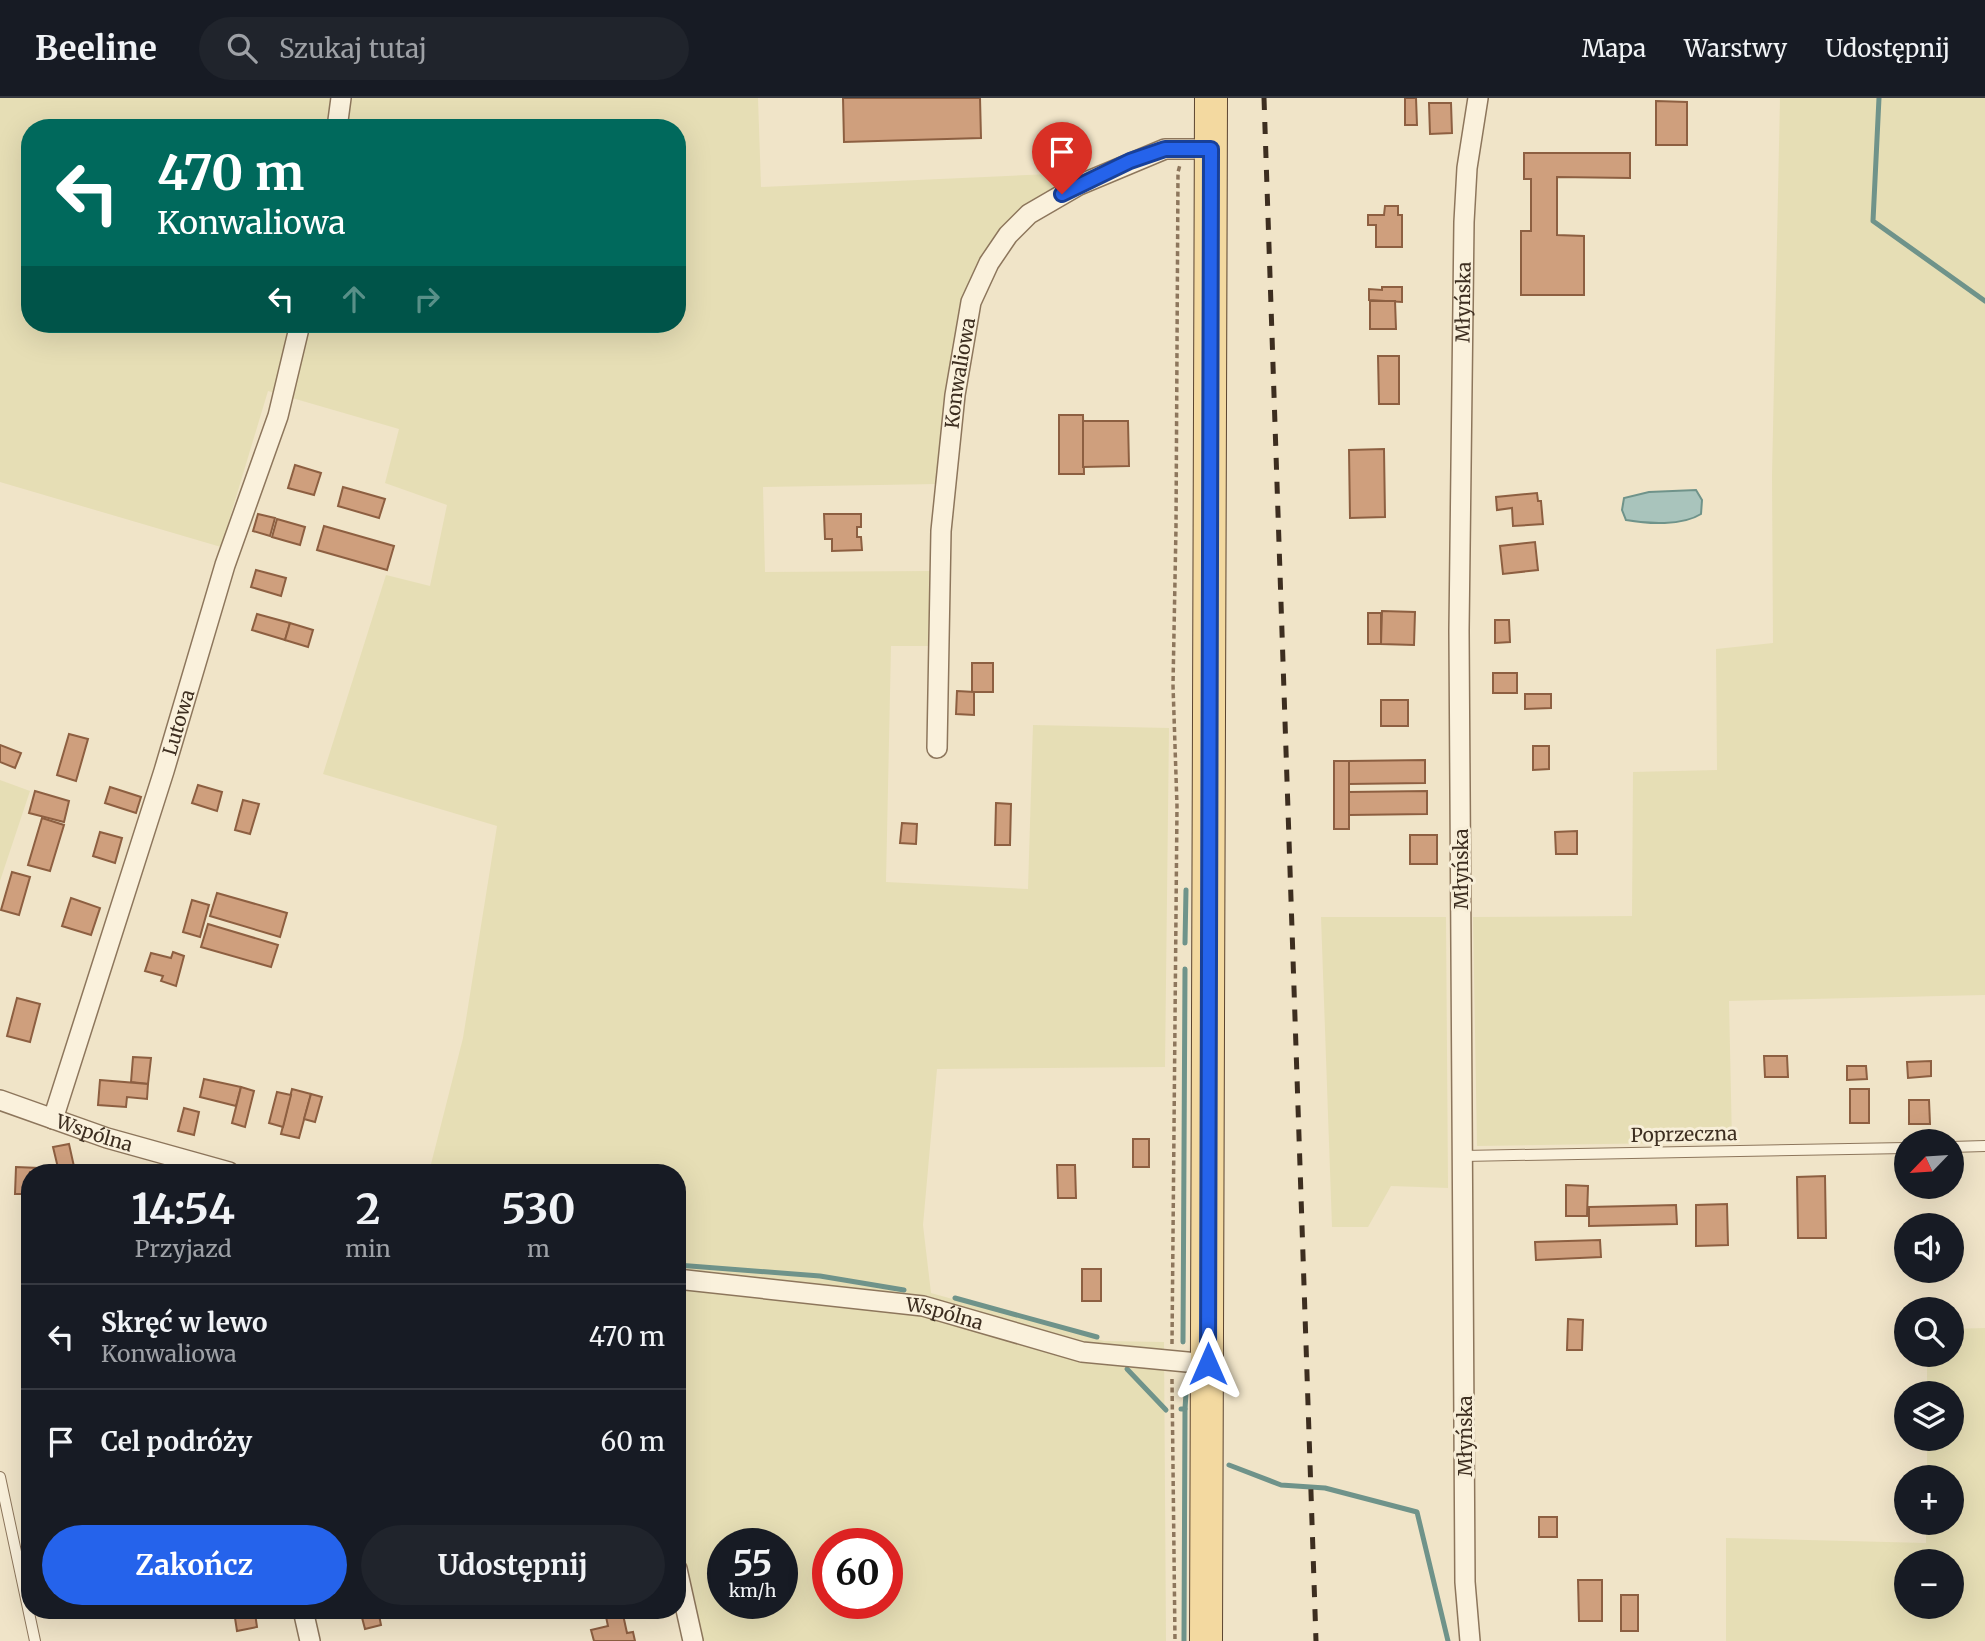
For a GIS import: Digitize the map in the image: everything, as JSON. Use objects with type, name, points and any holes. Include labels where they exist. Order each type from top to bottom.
[{"type":"main road","points":[[1206,1641],[1208,1364],[1198,149],[1211,98]]},
{"type":"street","points":[[338,119],[341,98]]},
{"type":"street","name":"Młyńska","points":[[1470,1641],[1465,1582],[1459,631],[1464,222],[1467,168],[1478,98]]},
{"type":"street","name":"Konwaliowa","points":[[937,748],[941,531],[955,394],[971,302],[989,263],[1008,235],[1029,214],[1079,185],[1130,161],[1165,149],[1198,149]]},
{"type":"street","name":"Lutowa","points":[[53,1119],[164,771],[225,565],[278,415],[298,333]]},
{"type":"street","name":"Wspólna","points":[[0,1100],[107,1138],[196,1164]]},
{"type":"street","name":"Wspólna","points":[[686,1280],[923,1306],[1082,1352],[1208,1364]]},
{"type":"street","points":[[686,1610],[693,1641]]},
{"type":"street","points":[[305,1619],[310,1641]]},
{"type":"lane","points":[[1964,1147],[1985,1146]]},
{"type":"lane","name":"Poprzeczna","points":[[1463,1156],[1894,1148]]},
{"type":"lane","points":[[0,1478],[21,1579]]},
{"type":"lane","points":[[29,1619],[34,1641]]},
{"type":"path","points":[[1175,1641],[1172,1361],[1177,806],[1173,685],[1178,172],[1198,149]]},
{"type":"shaded area","points":[[0,98],[758,98],[761,187],[1049,174],[1060,183],[1013,218],[972,282],[952,348],[937,484],[763,487],[765,572],[932,571],[931,646],[891,646],[886,882],[1028,889],[1033,725],[1169,728],[1165,1067],[937,1069],[923,1225],[931,1293],[1104,1341],[1164,1342],[1166,1641],[702,1641],[686,1564],[686,1164],[431,1164],[463,1038],[497,826],[323,774],[386,575],[430,586],[447,505],[385,483],[399,429],[268,391],[221,547],[0,482]]},
{"type":"shaded area","points":[[1780,98],[1985,98],[1985,995],[1729,1001],[1732,1142],[1477,1146],[1473,917],[1632,916],[1633,772],[1717,770],[1716,649],[1773,643],[1772,476]]},
{"type":"shaded area","points":[[0,780],[30,791],[0,881]]},
{"type":"shaded area","points":[[1321,917],[1446,917],[1448,1188],[1391,1186],[1368,1227],[1332,1227]]},
{"type":"shaded area","points":[[1985,1328],[1985,1641],[1726,1641],[1726,1538],[1926,1543],[1926,1535],[1964,1535],[1964,1465],[1927,1465],[1927,1451],[1964,1451],[1964,1381],[1927,1381],[1927,1367],[1964,1367],[1964,1329]]},
{"type":"water","points":[[1696,490],[1702,500],[1701,514],[1684,521],[1654,523],[1626,520],[1622,510],[1624,498],[1649,492]]},
{"type":"building","points":[[843,98],[980,98],[981,138],[844,142]]},
{"type":"building","points":[[1405,98],[1416,98],[1417,125],[1405,125]]},
{"type":"building","points":[[1656,101],[1687,102],[1687,145],[1656,145]]},
{"type":"building","points":[[1429,103],[1451,103],[1452,133],[1430,134]]},
{"type":"building","points":[[1524,153],[1630,153],[1630,178],[1557,177],[1557,235],[1584,236],[1584,295],[1521,295],[1521,231],[1531,231],[1531,179],[1524,179]]},
{"type":"building","points":[[1385,206],[1398,206],[1398,215],[1402,215],[1402,247],[1376,247],[1376,225],[1368,225],[1368,215],[1384,215]]},
{"type":"building","points":[[1382,287],[1402,287],[1402,302],[1369,300],[1369,289],[1382,290]]},
{"type":"building","points":[[1370,301],[1395,301],[1396,329],[1370,329]]},
{"type":"building","points":[[1378,356],[1399,356],[1399,404],[1379,404]]},
{"type":"building","points":[[1059,415],[1083,415],[1084,474],[1059,474]]},
{"type":"building","points":[[1083,421],[1128,421],[1129,466],[1083,467]]},
{"type":"building","points":[[1384,449],[1385,517],[1350,518],[1349,450]]},
{"type":"building","points":[[295,465],[321,473],[314,495],[288,488]]},
{"type":"building","points":[[343,487],[385,499],[379,518],[338,506]]},
{"type":"building","points":[[1537,493],[1538,501],[1541,501],[1543,524],[1513,526],[1512,508],[1497,510],[1496,497]]},
{"type":"building","points":[[258,514],[275,518],[270,536],[253,531]]},
{"type":"building","points":[[824,514],[861,514],[861,527],[857,527],[857,537],[861,537],[862,550],[832,551],[832,539],[825,539]]},
{"type":"building","points":[[277,519],[305,527],[300,545],[272,537]]},
{"type":"building","points":[[324,526],[394,546],[387,570],[317,550]]},
{"type":"building","points":[[1535,542],[1538,570],[1503,574],[1500,546]]},
{"type":"building","points":[[256,570],[286,578],[281,596],[251,587]]},
{"type":"building","points":[[1382,611],[1415,612],[1414,645],[1381,644]]},
{"type":"building","points":[[1368,613],[1381,613],[1381,644],[1368,644]]},
{"type":"building","points":[[257,614],[290,623],[285,640],[252,630]]},
{"type":"building","points":[[1495,620],[1509,620],[1510,642],[1495,643]]},
{"type":"building","points":[[290,623],[313,630],[308,647],[285,640]]},
{"type":"building","points":[[972,663],[993,663],[993,692],[972,692]]},
{"type":"building","points":[[1493,673],[1517,673],[1517,693],[1493,693]]},
{"type":"building","points":[[957,691],[974,692],[974,715],[956,714]]},
{"type":"building","points":[[1525,694],[1551,694],[1551,708],[1525,709]]},
{"type":"building","points":[[1381,700],[1408,700],[1408,726],[1381,726]]},
{"type":"building","points":[[69,734],[88,739],[76,781],[57,775]]},
{"type":"building","points":[[0,745],[21,753],[15,768],[0,762]]},
{"type":"building","points":[[1533,746],[1549,746],[1549,769],[1533,770]]},
{"type":"building","points":[[1425,760],[1425,783],[1349,784],[1349,761]]},
{"type":"building","points":[[1334,761],[1349,761],[1349,829],[1334,829]]},
{"type":"building","points":[[198,785],[222,792],[217,811],[192,803]]},
{"type":"building","points":[[110,787],[141,797],[136,813],[105,803]]},
{"type":"building","points":[[35,791],[69,801],[64,822],[29,813]]},
{"type":"building","points":[[1427,791],[1427,814],[1349,815],[1349,792]]},
{"type":"building","points":[[243,800],[259,804],[250,834],[235,830]]},
{"type":"building","points":[[996,803],[1011,804],[1010,845],[995,845]]},
{"type":"building","points":[[42,818],[64,825],[50,871],[28,865]]},
{"type":"building","points":[[902,823],[917,824],[916,844],[900,843]]},
{"type":"building","points":[[1577,831],[1577,854],[1556,854],[1555,832]]},
{"type":"building","points":[[100,832],[122,838],[115,863],[93,856]]},
{"type":"building","points":[[1410,835],[1437,835],[1437,864],[1410,864]]},
{"type":"building","points":[[12,872],[30,877],[19,915],[1,910]]},
{"type":"building","points":[[217,893],[287,913],[280,937],[210,916]]},
{"type":"building","points":[[71,898],[100,908],[91,935],[62,926]]},
{"type":"building","points":[[192,900],[209,905],[200,937],[183,932]]},
{"type":"building","points":[[208,924],[278,945],[271,967],[201,947]]},
{"type":"building","points":[[173,952],[184,956],[176,986],[161,981],[163,976],[145,971],[151,953],[171,958]]},
{"type":"building","points":[[17,998],[40,1004],[30,1042],[7,1036]]},
{"type":"building","points":[[1764,1056],[1787,1056],[1788,1077],[1765,1077]]},
{"type":"building","points":[[133,1057],[151,1058],[148,1084],[131,1082]]},
{"type":"building","points":[[1931,1061],[1931,1076],[1908,1078],[1907,1062]]},
{"type":"building","points":[[1847,1066],[1866,1066],[1867,1079],[1847,1080]]},
{"type":"building","points":[[204,1079],[241,1087],[236,1106],[200,1097]]},
{"type":"building","points":[[100,1080],[148,1084],[147,1099],[127,1097],[126,1107],[98,1105]]},
{"type":"building","points":[[241,1087],[254,1091],[245,1127],[232,1123]]},
{"type":"building","points":[[292,1089],[311,1094],[299,1138],[281,1134]]},
{"type":"building","points":[[1850,1089],[1869,1089],[1869,1123],[1850,1123]]},
{"type":"building","points":[[277,1092],[291,1095],[283,1127],[269,1123]]},
{"type":"building","points":[[311,1094],[322,1097],[315,1122],[304,1119]]},
{"type":"building","points":[[1909,1100],[1929,1100],[1930,1124],[1909,1124]]},
{"type":"building","points":[[184,1108],[199,1112],[194,1135],[178,1131]]},
{"type":"building","points":[[1133,1139],[1149,1139],[1149,1167],[1133,1167]]},
{"type":"building","points":[[69,1144],[73,1164],[57,1164],[53,1147]]},
{"type":"building","points":[[1057,1165],[1075,1165],[1076,1198],[1058,1198]]},
{"type":"building","points":[[16,1167],[21,1167],[21,1194],[15,1194]]},
{"type":"building","points":[[1825,1176],[1826,1238],[1798,1238],[1797,1177]]},
{"type":"building","points":[[1566,1185],[1588,1186],[1587,1216],[1566,1216]]},
{"type":"building","points":[[1727,1204],[1728,1245],[1696,1246],[1696,1205]]},
{"type":"building","points":[[1676,1205],[1677,1224],[1589,1226],[1589,1207]]},
{"type":"building","points":[[1600,1240],[1601,1257],[1536,1260],[1535,1242]]},
{"type":"building","points":[[1082,1269],[1101,1269],[1101,1301],[1082,1301]]},
{"type":"building","points":[[1568,1319],[1583,1320],[1582,1350],[1567,1350]]},
{"type":"building","points":[[1539,1517],[1557,1517],[1557,1537],[1539,1537]]},
{"type":"building","points":[[1578,1580],[1602,1580],[1602,1621],[1579,1621]]},
{"type":"building","points":[[1621,1595],[1638,1595],[1638,1631],[1621,1631]]},
{"type":"building","points":[[235,1619],[256,1619],[257,1627],[237,1631]]},
{"type":"building","points":[[362,1619],[380,1619],[381,1625],[365,1629]]},
{"type":"building","points":[[606,1619],[624,1619],[627,1633],[633,1632],[635,1641],[594,1641],[591,1630],[608,1626]]},
{"type":"waterway","points":[[1879,98],[1873,221],[1985,301]]},
{"type":"waterway","points":[[1185,943],[1186,890]]},
{"type":"waterway","points":[[1183,1342],[1185,969]]},
{"type":"waterway","points":[[686,1266],[820,1276],[904,1290]]},
{"type":"waterway","points":[[955,1298],[1097,1337]]},
{"type":"waterway","points":[[1127,1369],[1166,1410]]},
{"type":"waterway","points":[[1185,1409],[1186,1393]]},
{"type":"waterway","points":[[1181,1409],[1185,1409],[1184,1641]]},
{"type":"waterway","points":[[1229,1465],[1281,1485],[1325,1488],[1417,1512],[1448,1641]]},
{"type":"railway","points":[[1264,98],[1316,1641]]},
{"type":"route","points":[[1062,194],[1130,161],[1165,149],[1211,149],[1208,1364]]}]
